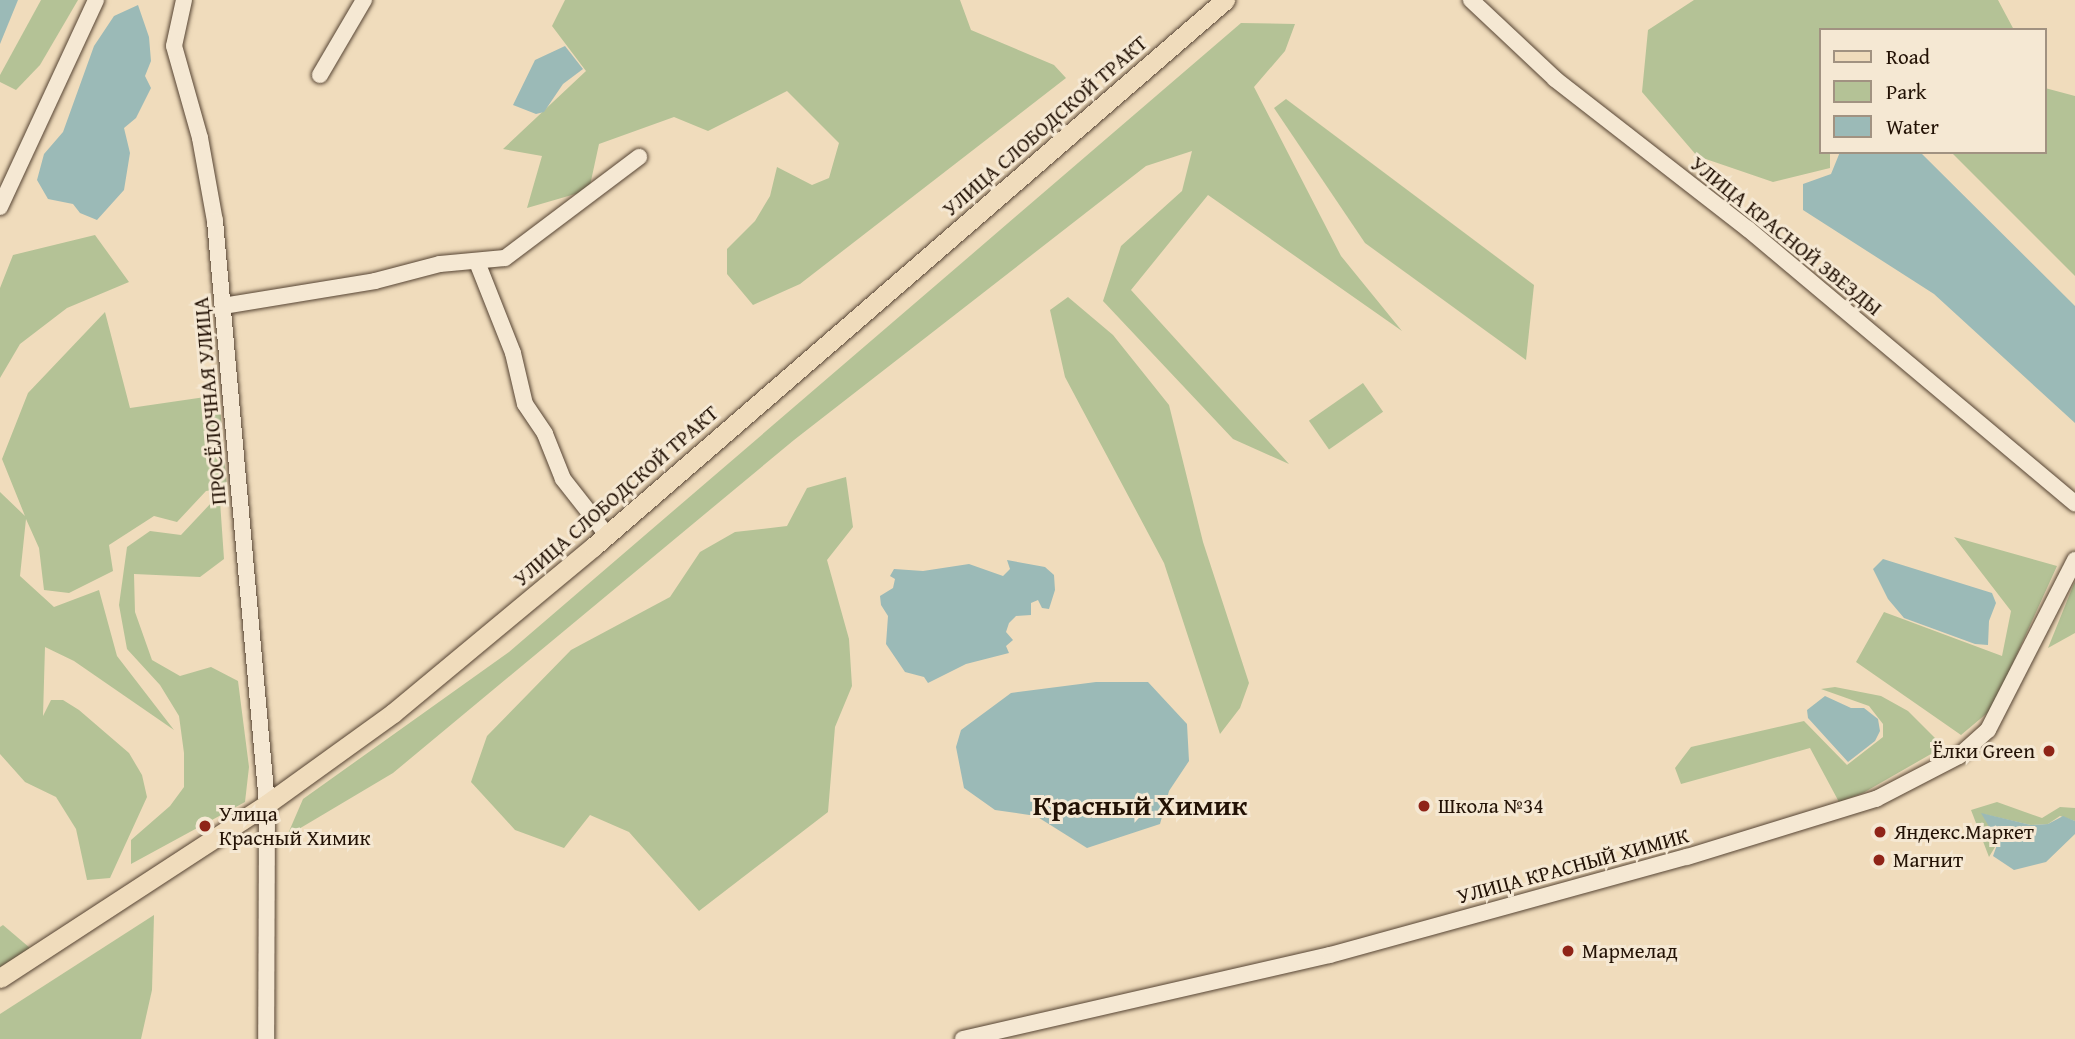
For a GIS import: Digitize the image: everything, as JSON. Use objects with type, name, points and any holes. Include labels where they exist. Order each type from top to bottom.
[{"type":"main road","name":"УЛИЦА СЛОБОДСКОЙ ТРАКТ","points":[[0,978],[267,804],[393,713],[607,535],[1225,0]]},
{"type":"street","points":[[0,207],[96,0]]},
{"type":"street","name":"ПРОСЁЛОЧНАЯ УЛИЦА","points":[[184,0],[174,46],[202,149],[215,221],[267,804],[265,1039]]},
{"type":"street","points":[[320,75],[364,0]]},
{"type":"street","name":"УЛИЦА КРАСНОЙ ЗВЕЗДЫ","points":[[1471,0],[1555,79],[1748,229],[2075,503]]},
{"type":"street","points":[[223,306],[375,281],[440,264],[477,262],[514,254],[639,157]]},
{"type":"street","points":[[477,262],[513,353],[525,404],[545,434],[563,479],[607,535]]},
{"type":"street","name":"УЛИЦА КРАСНЫЙ ХИМИК","points":[[963,1039],[1331,955],[1834,815],[1884,796],[1959,756],[1988,730],[2075,560]]},
{"type":"green space","points":[[41,0],[78,0],[40,65],[16,90],[0,82],[0,75]]},
{"type":"green space","points":[[565,0],[960,0],[971,30],[1054,65],[1066,78],[800,284],[753,305],[727,274],[727,249],[755,221],[770,196],[777,167],[812,185],[829,178],[839,143],[787,91],[708,131],[674,117],[599,144],[589,190],[527,208],[542,156],[503,149],[586,71],[552,26]]},
{"type":"green space","points":[[1694,0],[1998,0],[2013,28],[1820,28],[1820,154],[1830,154],[1830,168],[1773,182],[1697,156],[1642,92],[1648,30]]},
{"type":"green space","points":[[1241,23],[1295,24],[1285,51],[1254,87],[1341,256],[1402,331],[1208,195],[1131,290],[1289,464],[1233,439],[1103,301],[1121,246],[1182,191],[1192,151],[1146,166],[794,440],[393,773],[287,836],[303,799],[509,652]]},
{"type":"green space","points":[[2047,89],[2075,96],[2075,276],[1953,154],[2047,154]]},
{"type":"green space","points":[[1286,99],[1534,285],[1526,360],[1365,243],[1274,108]]},
{"type":"green space","points":[[95,235],[129,282],[67,308],[20,344],[0,378],[0,288],[13,255]]},
{"type":"green space","points":[[1068,297],[1113,335],[1169,405],[1203,542],[1249,683],[1240,708],[1220,734],[1164,563],[1065,377],[1050,310]]},
{"type":"green space","points":[[105,312],[130,408],[219,395],[227,488],[206,491],[177,522],[154,516],[109,545],[113,571],[69,593],[44,590],[39,548],[26,519],[20,576],[54,607],[99,590],[117,656],[174,730],[74,661],[45,647],[43,716],[51,700],[63,700],[79,710],[129,753],[142,775],[147,797],[110,878],[87,880],[76,829],[56,797],[25,782],[0,754],[0,492],[25,516],[2,459],[28,393]]},
{"type":"green space","points":[[1363,383],[1383,412],[1329,450],[1309,421]]},
{"type":"green space","points":[[846,477],[853,527],[827,560],[849,639],[852,686],[835,727],[828,812],[699,911],[629,832],[590,815],[564,848],[515,830],[471,782],[487,736],[571,650],[670,597],[700,552],[735,532],[787,526],[807,488]]},
{"type":"green space","points":[[220,501],[224,559],[200,577],[134,574],[135,612],[152,660],[180,676],[211,667],[238,681],[249,767],[245,802],[131,864],[131,840],[170,806],[184,787],[184,753],[179,716],[160,685],[127,649],[119,605],[127,547],[150,531],[181,535],[212,502]]},
{"type":"green space","points":[[1954,537],[2057,566],[1992,709],[1961,735],[1856,662],[1884,612],[2002,656],[2011,611]]},
{"type":"green space","points":[[2075,581],[2075,633],[2048,648]]},
{"type":"green space","points":[[1835,687],[1881,696],[1908,711],[1936,739],[1938,750],[1863,793],[1839,802],[1810,748],[1681,784],[1675,768],[1691,747],[1804,721],[1847,765],[1883,737],[1883,724],[1869,706],[1821,689]]},
{"type":"green space","points":[[1997,802],[2042,818],[2060,807],[2075,808],[2075,821],[2060,816],[2048,824],[2031,825],[1983,814],[1998,842],[1989,857],[1971,810]]},
{"type":"green space","points":[[154,915],[152,990],[141,1039],[0,1039],[0,1014]]},
{"type":"green space","points":[[3,925],[30,948],[0,967],[0,927]]},
{"type":"water","points":[[0,0],[18,0],[0,44]]},
{"type":"water","points":[[138,5],[149,37],[151,61],[145,76],[151,88],[136,118],[124,128],[130,153],[124,190],[97,220],[80,213],[73,204],[48,199],[37,180],[44,154],[63,132],[94,46],[114,16]]},
{"type":"water","points":[[565,46],[583,69],[563,84],[544,112],[536,114],[513,105],[535,60]]},
{"type":"water","points":[[1839,154],[1922,154],[2075,306],[2075,423],[1934,294],[1803,210],[1803,184],[1831,174]]},
{"type":"water","points":[[1883,559],[1992,593],[1996,603],[1989,621],[1988,645],[1975,644],[1904,618],[1888,599],[1873,569]]},
{"type":"water","points":[[1007,560],[1045,567],[1054,575],[1055,590],[1049,609],[1042,608],[1038,600],[1031,603],[1031,615],[1016,616],[1009,623],[1006,632],[1013,640],[1006,646],[1009,653],[966,664],[928,683],[924,677],[905,672],[886,644],[888,616],[881,605],[880,596],[893,588],[895,579],[890,576],[894,569],[923,571],[969,564],[1003,576],[1010,569]]},
{"type":"water","points":[[1096,682],[1148,682],[1187,724],[1189,761],[1169,791],[1160,824],[1087,848],[1036,816],[995,810],[964,788],[956,747],[961,730],[1011,693]]},
{"type":"water","points":[[1825,696],[1851,708],[1864,708],[1878,719],[1880,731],[1875,741],[1848,762],[1808,718],[1807,710]]},
{"type":"water","points":[[1981,813],[2031,825],[2048,824],[2063,816],[2075,821],[2075,834],[2046,862],[2014,870],[1993,856],[1998,842]]},
{"type":"place","name":"Ёлки Green","points":[[2049,751]]},
{"type":"place","name":"Школа №34","points":[[1424,806]]},
{"type":"place","name":"Улица Красный Химик","points":[[205,826]]},
{"type":"place","name":"Яндекс.Маркет","points":[[1880,832]]},
{"type":"place","name":"Магнит","points":[[1879,860]]},
{"type":"place","name":"Мармелад","points":[[1568,951]]},
{"type":"district","name":"Красный Химик","points":[[1140,805]]}]
